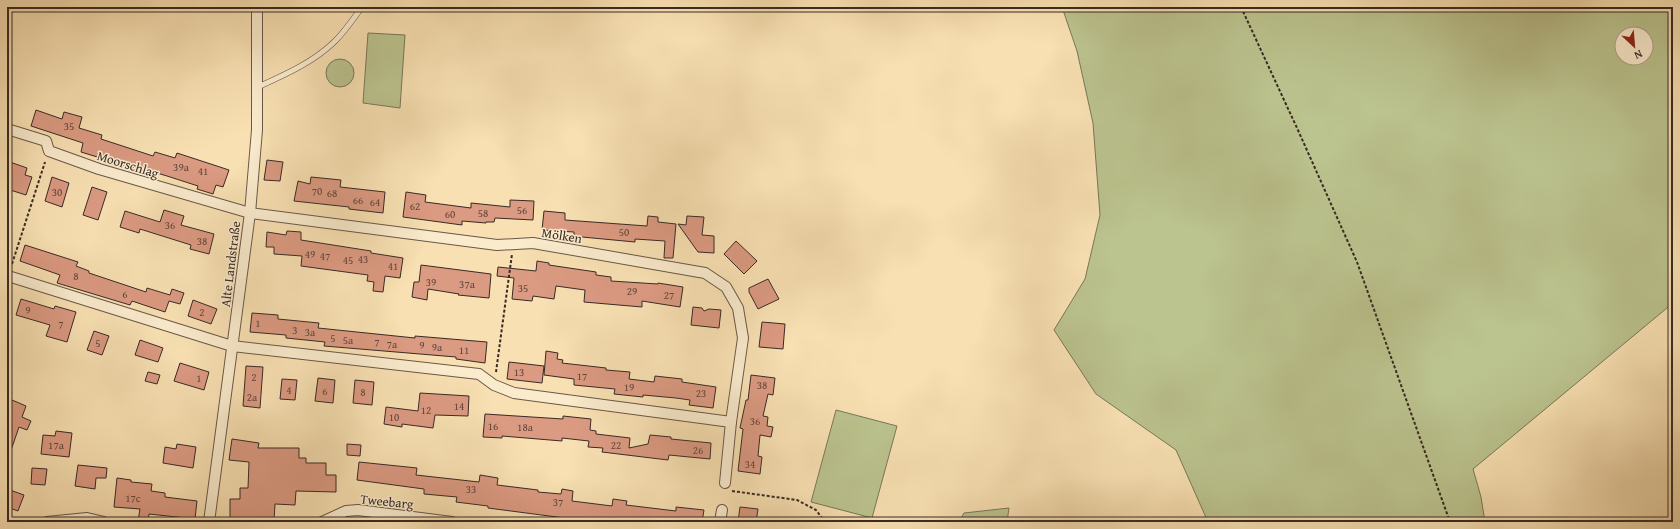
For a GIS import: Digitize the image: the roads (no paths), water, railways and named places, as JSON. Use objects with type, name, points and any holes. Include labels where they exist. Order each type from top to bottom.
[{"type":"street","name":"Alte Landstraße","points":[[209,522],[250,213],[257,130],[257,7]]},
{"type":"street","name":"Moorschlag","points":[[7,130],[46,141],[49,151],[99,169],[250,213]]},
{"type":"street","name":"Mölken","points":[[250,213],[497,245],[533,243],[704,273],[726,287],[738,308],[743,338],[731,422],[725,486]]},
{"type":"street","points":[[7,277],[232,346],[479,374],[494,386],[514,393],[731,422]]},
{"type":"street","name":"Tweebarg","points":[[322,522],[346,511],[358,510],[452,522]]},
{"type":"street","points":[[720,522],[722,510]]},
{"type":"street","points":[[47,522],[87,518],[104,522]]},
{"type":"lane","points":[[258,87],[316,57],[333,43],[362,7]]}]
